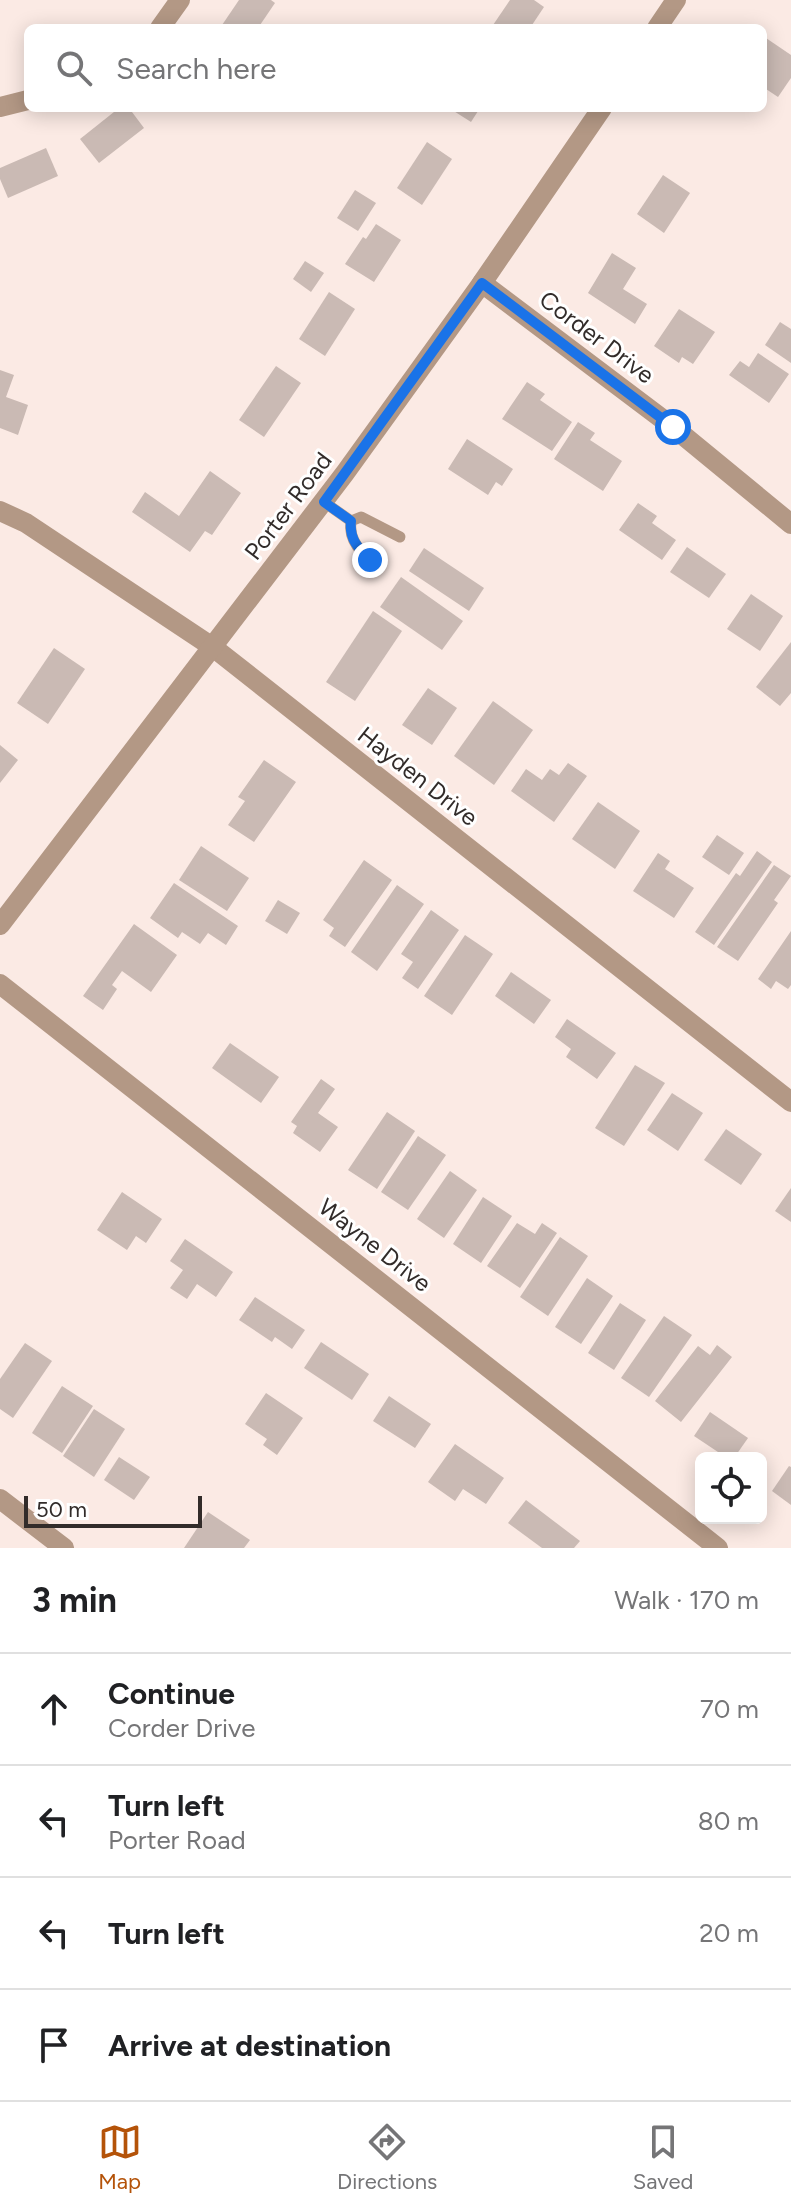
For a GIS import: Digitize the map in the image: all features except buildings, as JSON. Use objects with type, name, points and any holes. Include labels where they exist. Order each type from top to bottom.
[{"type":"street","points":[[163,24],[180,0]]},
{"type":"street","points":[[660,24],[676,0]]},
{"type":"street","points":[[0,107],[24,101]]},
{"type":"street","name":"Porter Road","points":[[0,925],[324,502],[482,283],[599,112]]},
{"type":"street","name":"Corder Drive","points":[[482,283],[673,427],[791,524]]},
{"type":"street","name":"Hayden Drive","points":[[0,511],[26,523],[214,648],[791,1102]]},
{"type":"street","name":"Wayne Drive","points":[[0,984],[718,1548]]},
{"type":"street","points":[[0,1499],[64,1548]]},
{"type":"lane","points":[[324,502],[351,521]]},
{"type":"lane","points":[[351,521],[361,517],[369,519],[400,537]]},
{"type":"lane","points":[[351,521],[349,533],[354,542],[378,566]]},
{"type":"route","points":[[370,560],[349,533],[351,521],[324,502],[482,283],[673,427]]}]
